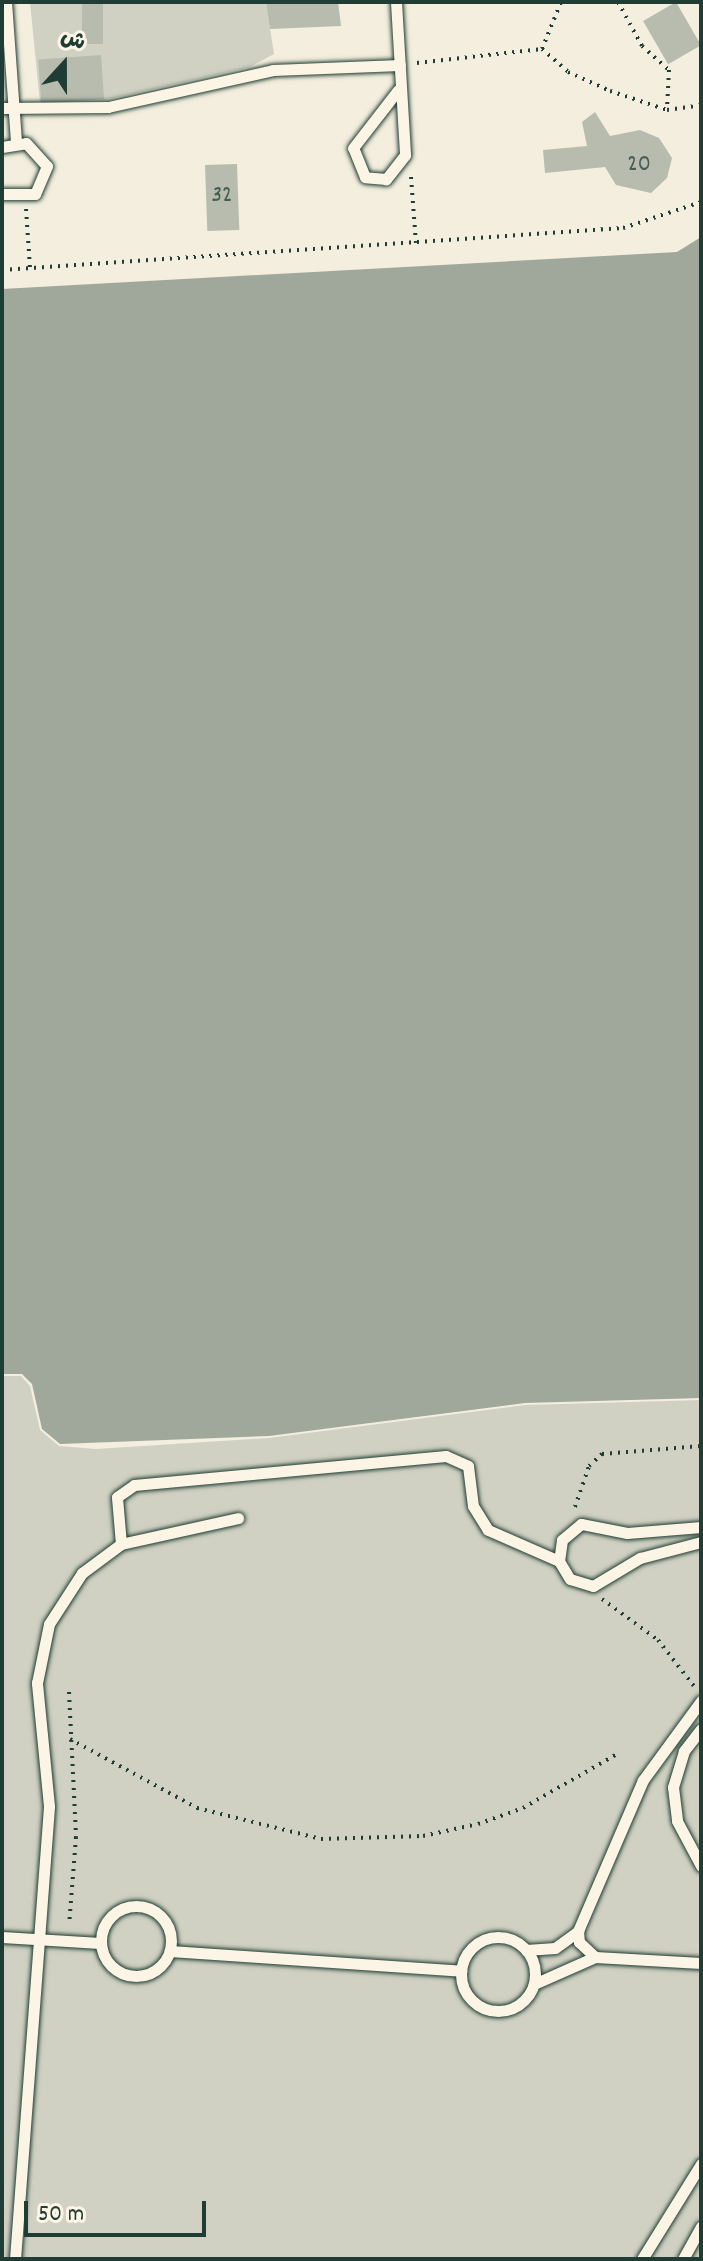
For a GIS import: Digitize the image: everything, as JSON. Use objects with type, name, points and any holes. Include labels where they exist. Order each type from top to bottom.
[{"type":"lane","points":[[6,2],[8,108],[16,142]]},
{"type":"lane","points":[[396,2],[400,65],[398,90],[405,155],[396,173],[375,180],[352,159],[358,138],[398,90]]},
{"type":"lane","points":[[8,108],[108,107],[273,70],[400,65]]},
{"type":"lane","points":[[2,147],[16,142],[36,148],[47,166],[42,187],[25,199],[2,194]]},
{"type":"lane","points":[[121,1544],[117,1497],[134,1485],[446,1456],[468,1466],[473,1506],[488,1530],[559,1561],[581,1584],[604,1583],[640,1558],[701,1542]]},
{"type":"lane","points":[[15,2259],[49,1806],[38,1714],[40,1653],[63,1597],[121,1544],[238,1518]]},
{"type":"lane","points":[[559,1561],[569,1531],[595,1523],[627,1533],[701,1527]]},
{"type":"lane","points":[[595,1957],[534,1984],[515,2008],[484,2009],[470,2000],[461,1971],[474,1946],[486,1939],[501,1937],[526,1950],[555,1948],[578,1931],[643,1780],[701,1700]]},
{"type":"lane","points":[[701,1729],[684,1751],[673,1787],[677,1821],[701,1866]]},
{"type":"lane","points":[[145,1907],[163,1919],[170,1951],[148,1974],[127,1975],[108,1963],[100,1943],[114,1914],[145,1907]]},
{"type":"lane","points":[[578,1931],[585,1952],[595,1957],[701,1963]]},
{"type":"lane","points":[[2,1937],[100,1943]]},
{"type":"lane","points":[[526,1950],[534,1984]]},
{"type":"lane","points":[[170,1951],[461,1971]]},
{"type":"lane","points":[[642,2259],[701,2164]]},
{"type":"lane","points":[[683,2259],[701,2227]]},
{"type":"path","points":[[542,49],[561,2]]},
{"type":"path","points":[[618,2],[642,46],[669,70],[667,110]]},
{"type":"path","points":[[400,65],[542,49],[568,72],[667,110],[701,105]]},
{"type":"path","points":[[405,155],[416,243]]},
{"type":"path","points":[[25,199],[30,268]]},
{"type":"path","points":[[2,270],[623,228],[701,202]]},
{"type":"path","points":[[569,1531],[580,1484],[602,1454],[701,1446]]},
{"type":"path","points":[[581,1584],[658,1640],[701,1700]]},
{"type":"path","points":[[68,1941],[76,1837],[69,1692]]},
{"type":"path","points":[[70,1739],[104,1764],[197,1808],[264,1829],[334,1839],[423,1836],[478,1824],[523,1808],[617,1754]]},
{"type":"shaded area","points":[[30,2],[266,2],[274,54],[250,67],[104,100],[40,103]]},
{"type":"shaded area","points":[[701,237],[701,1398],[525,1403],[269,1436],[60,1444],[42,1429],[32,1384],[22,1374],[2,1374],[2,289],[677,252]]},
{"type":"shaded area","points":[[2,1376],[21,1376],[30,1386],[40,1430],[59,1446],[96,1449],[269,1438],[525,1405],[701,1400],[701,2259],[2,2259]]},
{"type":"building","points":[[82,2],[103,2],[103,44],[82,44]]},
{"type":"building","points":[[266,2],[338,2],[341,26],[270,29]]},
{"type":"building","points":[[676,2],[701,45],[668,64],[643,21]]},
{"type":"building","points":[[101,55],[104,99],[41,103],[38,59]]},
{"type":"building","points":[[595,112],[610,136],[640,130],[659,138],[672,158],[667,178],[651,193],[616,185],[605,167],[545,173],[543,150],[587,146],[582,122]]},
{"type":"building","points":[[237,164],[239,230],[207,231],[205,165]]}]
